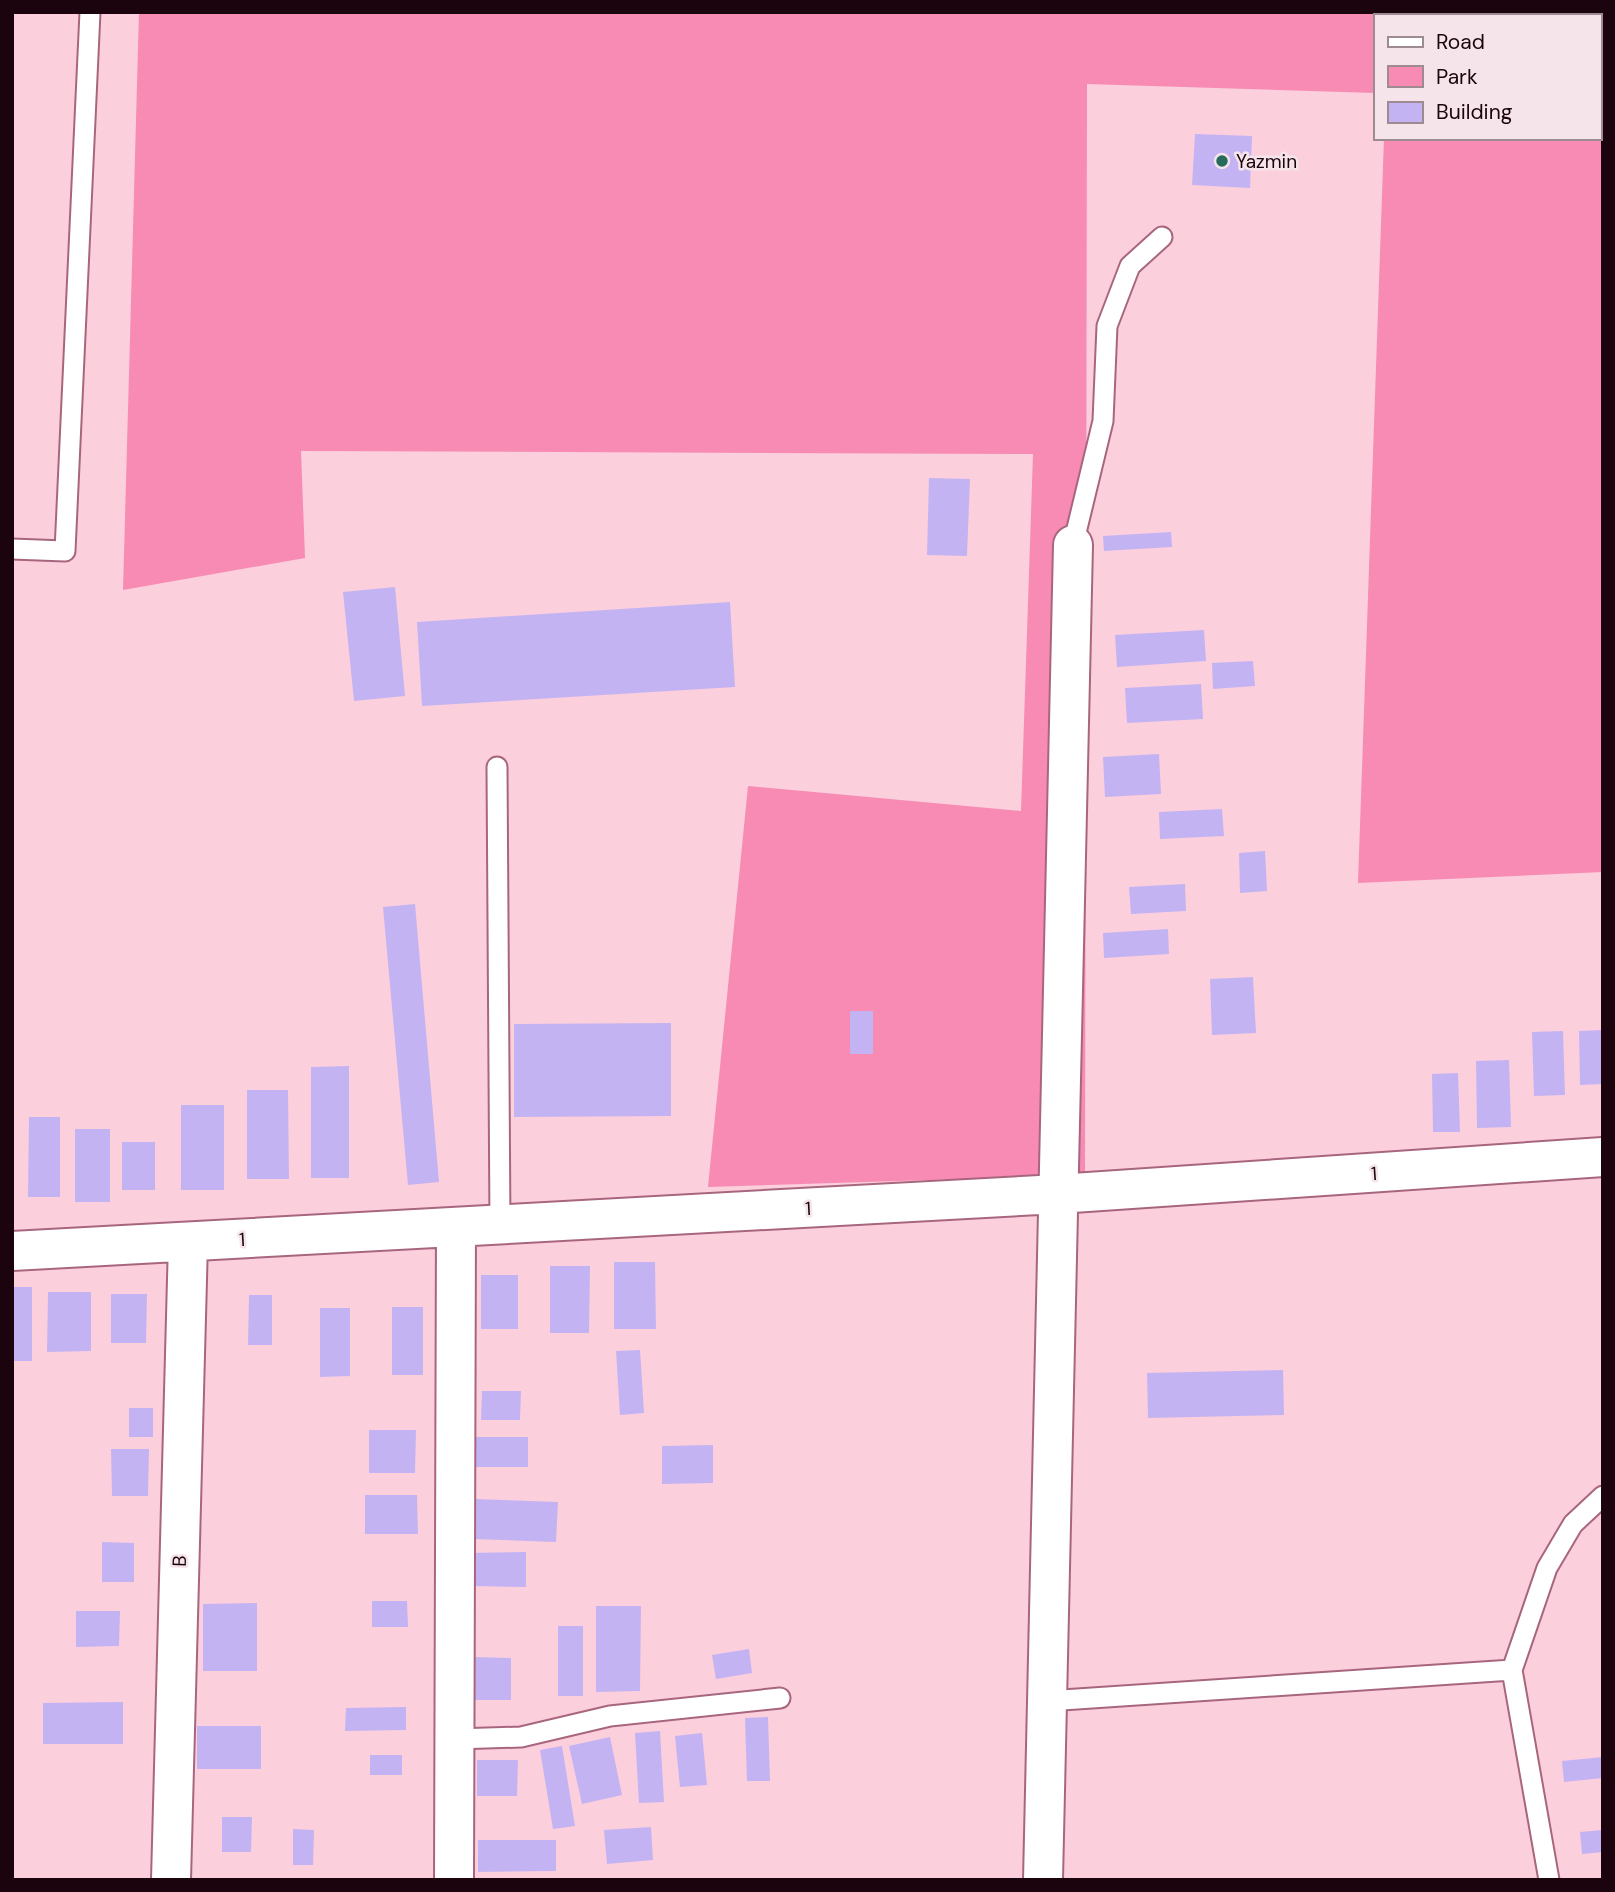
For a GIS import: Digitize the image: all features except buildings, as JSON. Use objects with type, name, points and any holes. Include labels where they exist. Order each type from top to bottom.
[{"type":"street","points":[[1042,1880],[1073,545]]},
{"type":"street","name":"1","points":[[12,1251],[1058,1194],[1603,1157]]},
{"type":"street","points":[[454,1880],[456,1228]]},
{"type":"street","name":"B","points":[[170,1880],[188,1242]]},
{"type":"lane","points":[[12,550],[65,551],[90,12]]},
{"type":"lane","points":[[1073,545],[1103,421],[1107,326],[1130,266],[1162,237]]},
{"type":"lane","points":[[497,767],[500,1226]]},
{"type":"lane","points":[[1549,1880],[1512,1670],[1546,1568],[1573,1524],[1603,1496]]},
{"type":"lane","points":[[1047,1702],[1512,1670]]},
{"type":"lane","points":[[455,1738],[521,1737],[610,1716],[780,1699]]},
{"type":"green space","points":[[139,12],[1603,12],[1603,872],[1358,883],[1384,140],[1601,140],[1601,14],[1374,14],[1374,93],[1087,84],[1085,1175],[708,1187],[748,786],[1021,811],[1033,454],[301,451],[305,558],[123,590]]},
{"type":"place","name":"Yazmin","points":[[1222,161]]}]
